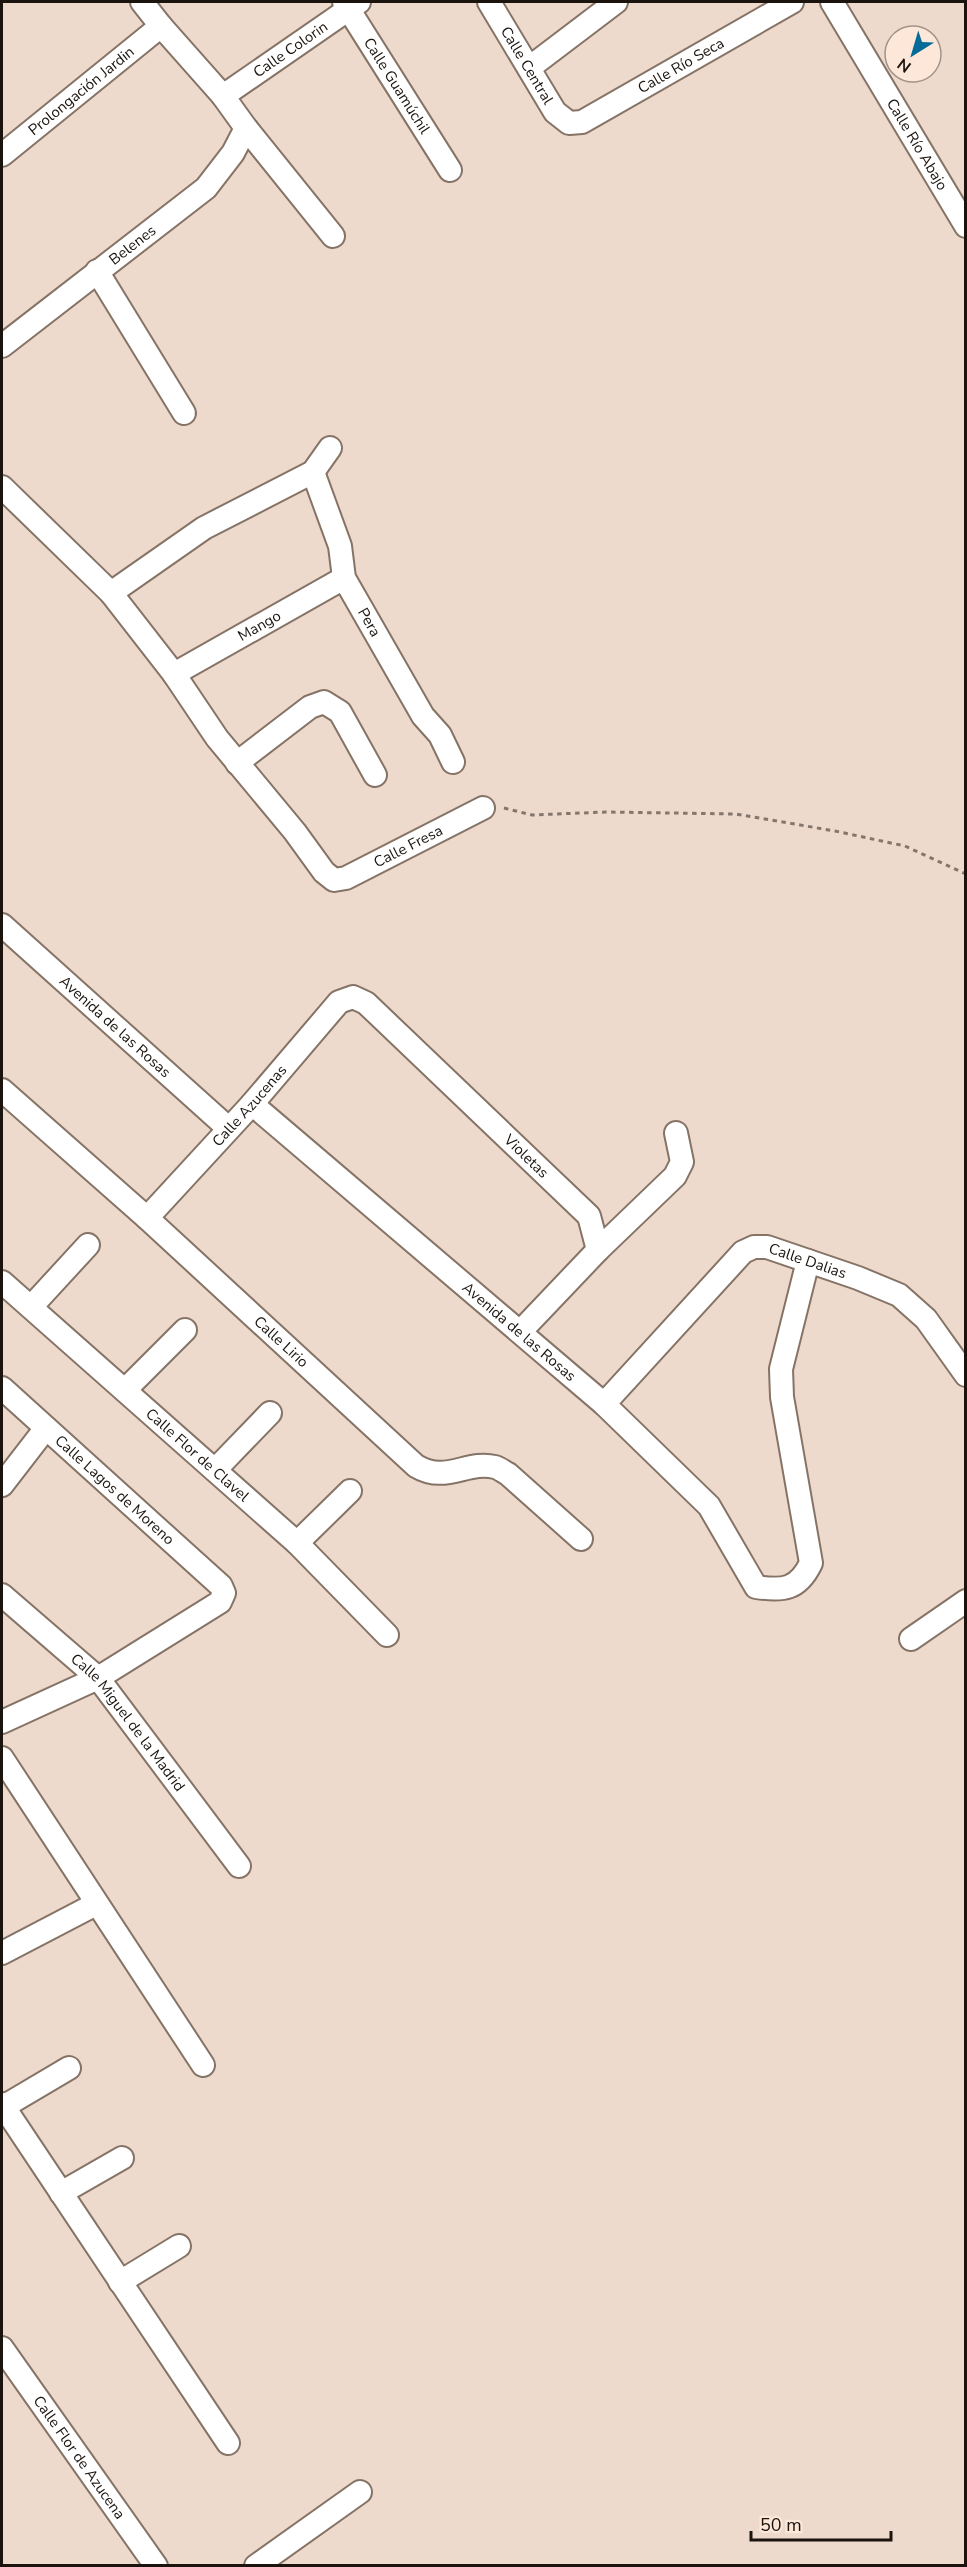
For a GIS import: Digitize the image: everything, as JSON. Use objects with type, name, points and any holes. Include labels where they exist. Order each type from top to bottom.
[{"type":"street","points":[[142,2],[223,96],[333,236]]},
{"type":"street","name":"Calle Central","points":[[489,2],[555,112],[569,123]]},
{"type":"street","points":[[529,68],[616,2]]},
{"type":"street","name":"Calle Río Seca","points":[[569,123],[582,122],[792,2]]},
{"type":"street","name":"Calle Río Abajo","points":[[832,2],[966,226]]},
{"type":"street","name":"Calle Colorin","points":[[223,96],[351,4]]},
{"type":"street","name":"Calle Guamúchil","points":[[351,4],[450,170]]},
{"type":"street","name":"Prolongación Jardin","points":[[2,155],[161,26]]},
{"type":"street","name":"Belenes","points":[[2,346],[206,188],[233,153],[246,128]]},
{"type":"street","points":[[97,271],[184,413]]},
{"type":"street","points":[[111,593],[204,528],[313,472],[330,448]]},
{"type":"street","name":"Pera","points":[[313,472],[340,546],[344,578],[423,716],[440,735],[453,762]]},
{"type":"street","points":[[2,487],[111,593],[174,674],[237,763],[310,707],[324,702],[340,712],[375,775]]},
{"type":"street","name":"Mango","points":[[174,674],[344,578]]},
{"type":"street","name":"Calle Fresa","points":[[237,763],[295,832],[324,872],[334,880],[346,878],[483,808]]},
{"type":"street","name":"Avenida de las Rosas","points":[[2,925],[228,1128]]},
{"type":"street","name":"Calle Azucenas","points":[[147,1218],[252,1104],[339,1002],[353,997]]},
{"type":"street","name":"Violetas","points":[[353,997],[366,1003],[589,1216],[598,1250]]},
{"type":"street","name":"Calle Lirio","points":[[2,1090],[147,1218],[416,1466],[428,1473],[440,1474],[476,1467],[495,1467],[508,1474],[581,1539]]},
{"type":"street","name":"Avenida de las Rosas","points":[[252,1104],[604,1404],[709,1506],[756,1587],[775,1590],[796,1585],[805,1575],[811,1563],[782,1397],[781,1370],[808,1261]]},
{"type":"street","points":[[520,1332],[598,1250],[675,1176],[682,1162],[676,1133]]},
{"type":"street","points":[[31,1307],[88,1245]]},
{"type":"street","name":"Calle Dalias","points":[[604,1404],[743,1252],[754,1247],[767,1247],[899,1295],[926,1319],[966,1375]]},
{"type":"street","name":"Calle Flor de Clavel","points":[[2,1282],[297,1543],[387,1635]]},
{"type":"street","points":[[125,1390],[185,1330]]},
{"type":"street","name":"Calle Lagos de Moreno","points":[[2,1388],[221,1586],[224,1593],[220,1602],[98,1678]]},
{"type":"street","points":[[215,1470],[270,1413]]},
{"type":"street","points":[[2,1485],[46,1428]]},
{"type":"street","points":[[297,1543],[350,1491]]},
{"type":"street","name":"Calle Miguel de la Madrid","points":[[2,1595],[98,1678],[239,1866]]},
{"type":"street","points":[[911,1639],[966,1601]]},
{"type":"street","points":[[2,1722],[98,1678]]},
{"type":"street","points":[[2,1758],[203,2065]]},
{"type":"street","points":[[2,1953],[96,1904]]},
{"type":"street","points":[[69,2068],[2,2106],[228,2443]]},
{"type":"street","points":[[61,2193],[122,2158]]},
{"type":"street","points":[[120,2282],[179,2246]]},
{"type":"street","name":"Calle Flor de Azucena","points":[[2,2348],[156,2565]]},
{"type":"street","points":[[256,2565],[281,2558],[360,2492]]},
{"type":"path","points":[[483,808],[507,808],[532,815],[606,812],[736,814],[905,846],[966,874]]}]
